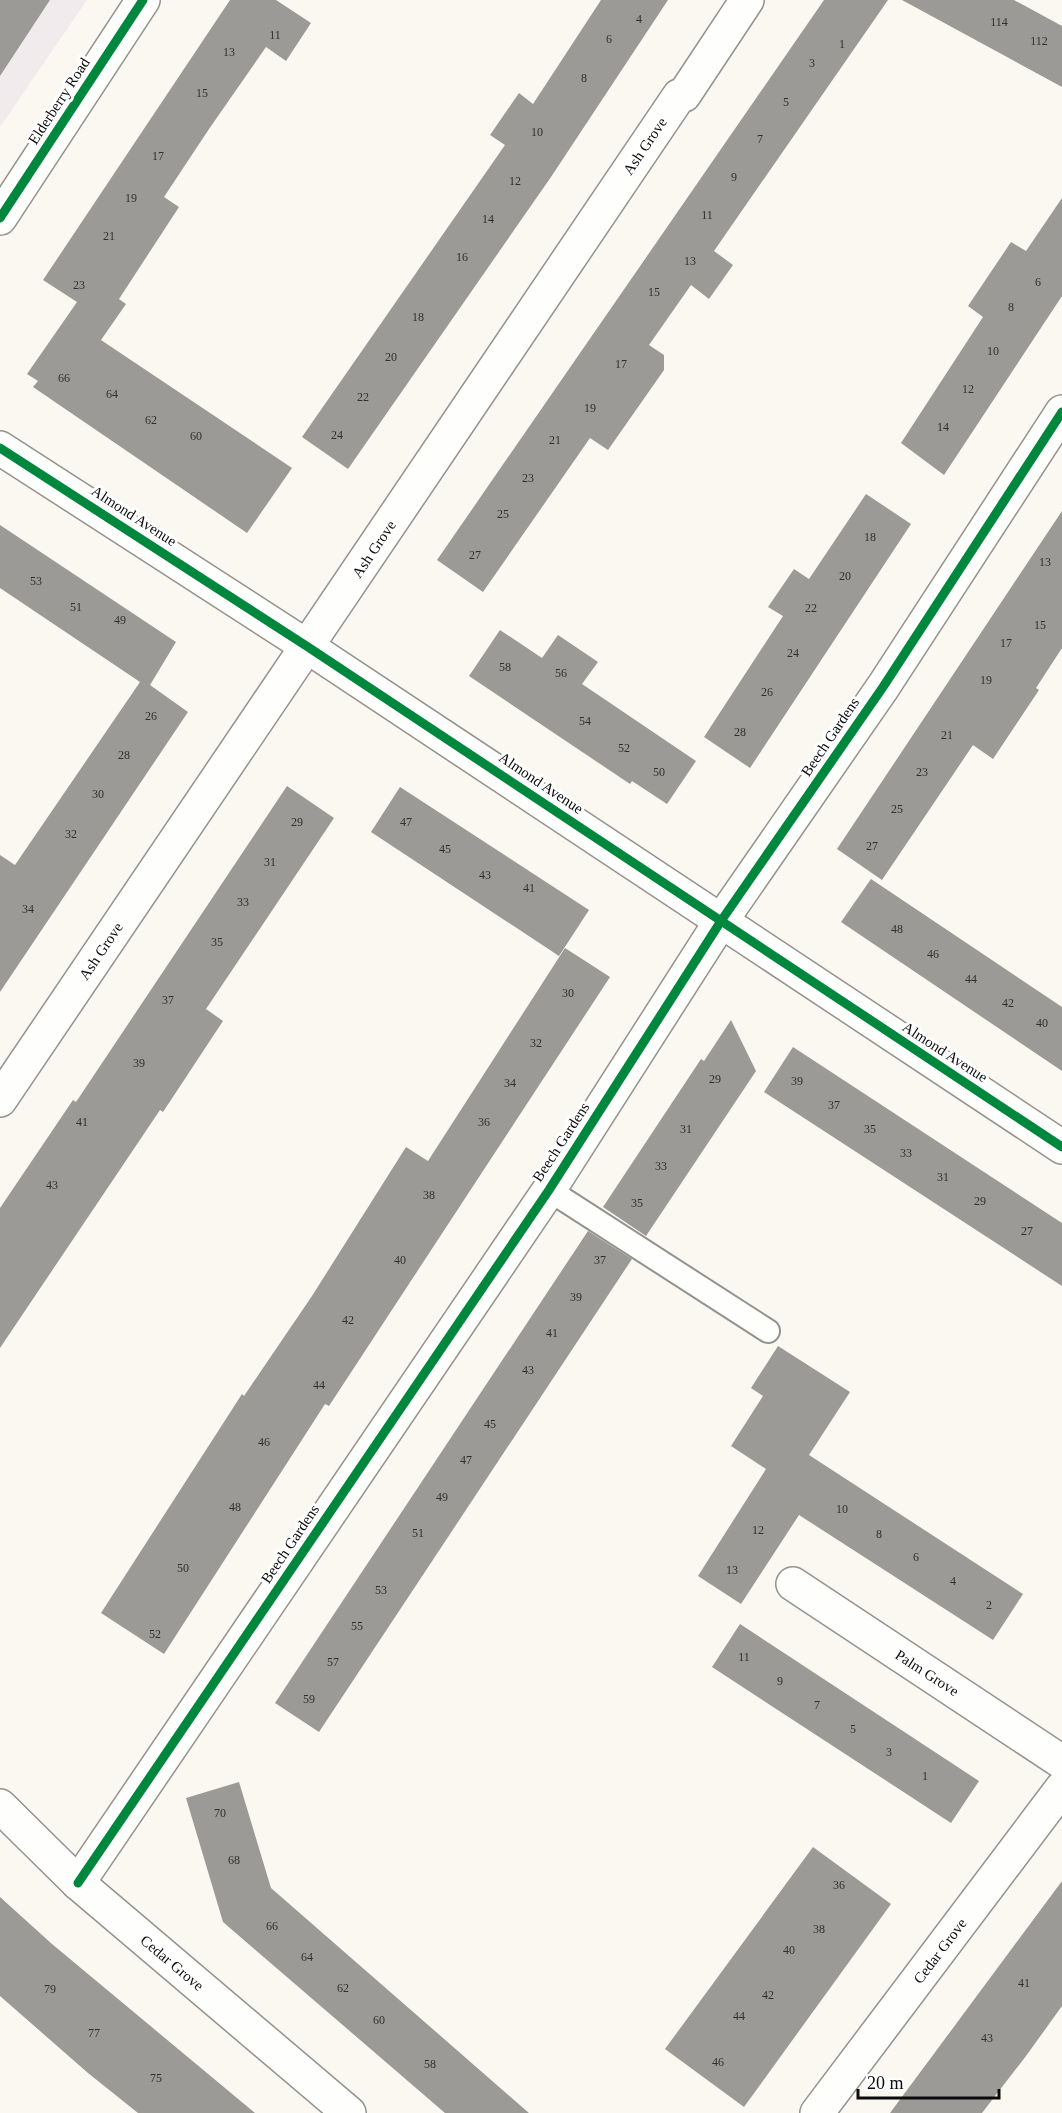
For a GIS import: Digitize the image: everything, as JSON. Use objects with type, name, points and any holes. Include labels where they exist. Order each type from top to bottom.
[{"type":"street","name":"Elderberry Road","points":[[0,218],[143,0]]},
{"type":"street","name":"Ash Grove","points":[[0,1100],[679,96],[684,95],[747,0]]},
{"type":"street","name":"Beech Gardens","points":[[78,1882],[549,1190],[721,921],[883,687],[1062,412]]},
{"type":"street","name":"Almond Avenue","points":[[0,448],[308,647],[1062,1147]]},
{"type":"street","name":"Palm Grove","points":[[793,1584],[1062,1762]]},
{"type":"street","name":"Cedar Grove","points":[[817,2113],[1062,1788]]},
{"type":"street","name":"Cedar Grove","points":[[0,1806],[78,1882],[349,2113]]},
{"type":"lane","points":[[549,1190],[768,1331]]},
{"type":"shaded area","points":[[0,0],[87,0],[0,127]]},
{"type":"building","points":[[0,0],[50,0],[0,76]]},
{"type":"building","points":[[230,0],[276,0],[311,23],[286,61],[266,47],[209,129],[164,197],[179,207],[119,299],[126,304],[101,340],[292,468],[247,533],[33,387],[38,381],[27,374],[77,302],[43,280]]},
{"type":"building","points":[[601,0],[668,0],[551,177],[348,469],[302,437],[505,145],[490,135],[519,93],[533,104]]},
{"type":"building","points":[[824,0],[888,0],[714,251],[733,265],[709,299],[691,285],[649,345],[664,355],[664,370],[608,450],[590,438],[483,592],[437,560]]},
{"type":"building","points":[[902,0],[1014,0],[1062,26],[1062,87]]},
{"type":"building","points":[[1062,198],[1062,296],[944,475],[901,443],[983,317],[968,306],[1011,242],[1026,251]]},
{"type":"building","points":[[866,494],[911,524],[750,768],[704,737],[783,616],[768,607],[794,569],[809,579]]},
{"type":"building","points":[[1062,511],[1062,648],[1036,688],[1039,690],[993,759],[973,745],[882,880],[837,849]]},
{"type":"building","points":[[0,525],[176,642],[150,685],[188,712],[0,992],[0,855],[15,865],[140,682],[0,588]]},
{"type":"building","points":[[500,630],[542,658],[558,635],[598,662],[582,684],[696,761],[667,804],[632,781],[630,784],[469,676]]},
{"type":"building","points":[[287,786],[334,818],[206,1009],[223,1021],[163,1112],[160,1110],[0,1348],[0,1208],[73,1100],[76,1102]]},
{"type":"building","points":[[400,787],[589,910],[559,956],[371,832]]},
{"type":"building","points":[[871,879],[1062,1007],[1062,1071],[841,922]]},
{"type":"building","points":[[565,948],[610,977],[329,1406],[325,1404],[164,1654],[101,1613],[242,1394],[244,1396],[312,1296],[406,1147],[428,1161]]},
{"type":"building","points":[[731,1020],[756,1071],[646,1236],[603,1207],[701,1059],[704,1061]]},
{"type":"building","points":[[793,1047],[1062,1223],[1062,1286],[764,1092]]},
{"type":"building","points":[[588,1231],[632,1259],[319,1732],[275,1703]]},
{"type":"building","points":[[778,1346],[850,1392],[809,1455],[1023,1594],[993,1640],[799,1515],[741,1604],[698,1576],[766,1469],[731,1446],[763,1396],[751,1388]]},
{"type":"building","points":[[740,1624],[979,1781],[951,1823],[712,1667]]},
{"type":"building","points":[[239,1782],[271,1888],[529,2113],[445,2113],[223,1922],[186,1798]]},
{"type":"building","points":[[813,1847],[891,1904],[744,2107],[665,2049]]},
{"type":"building","points":[[1062,1881],[1062,2006],[1026,2056],[982,2113],[890,2113]]},
{"type":"building","points":[[0,1897],[52,1944],[255,2113],[138,2113],[88,2073],[0,1996]]},
{"type":"cycle path","points":[[0,218],[143,0]]},
{"type":"cycle path","points":[[78,1883],[549,1190],[721,921],[883,687],[1062,412]]},
{"type":"cycle path","points":[[0,448],[308,647],[1062,1147]]}]
